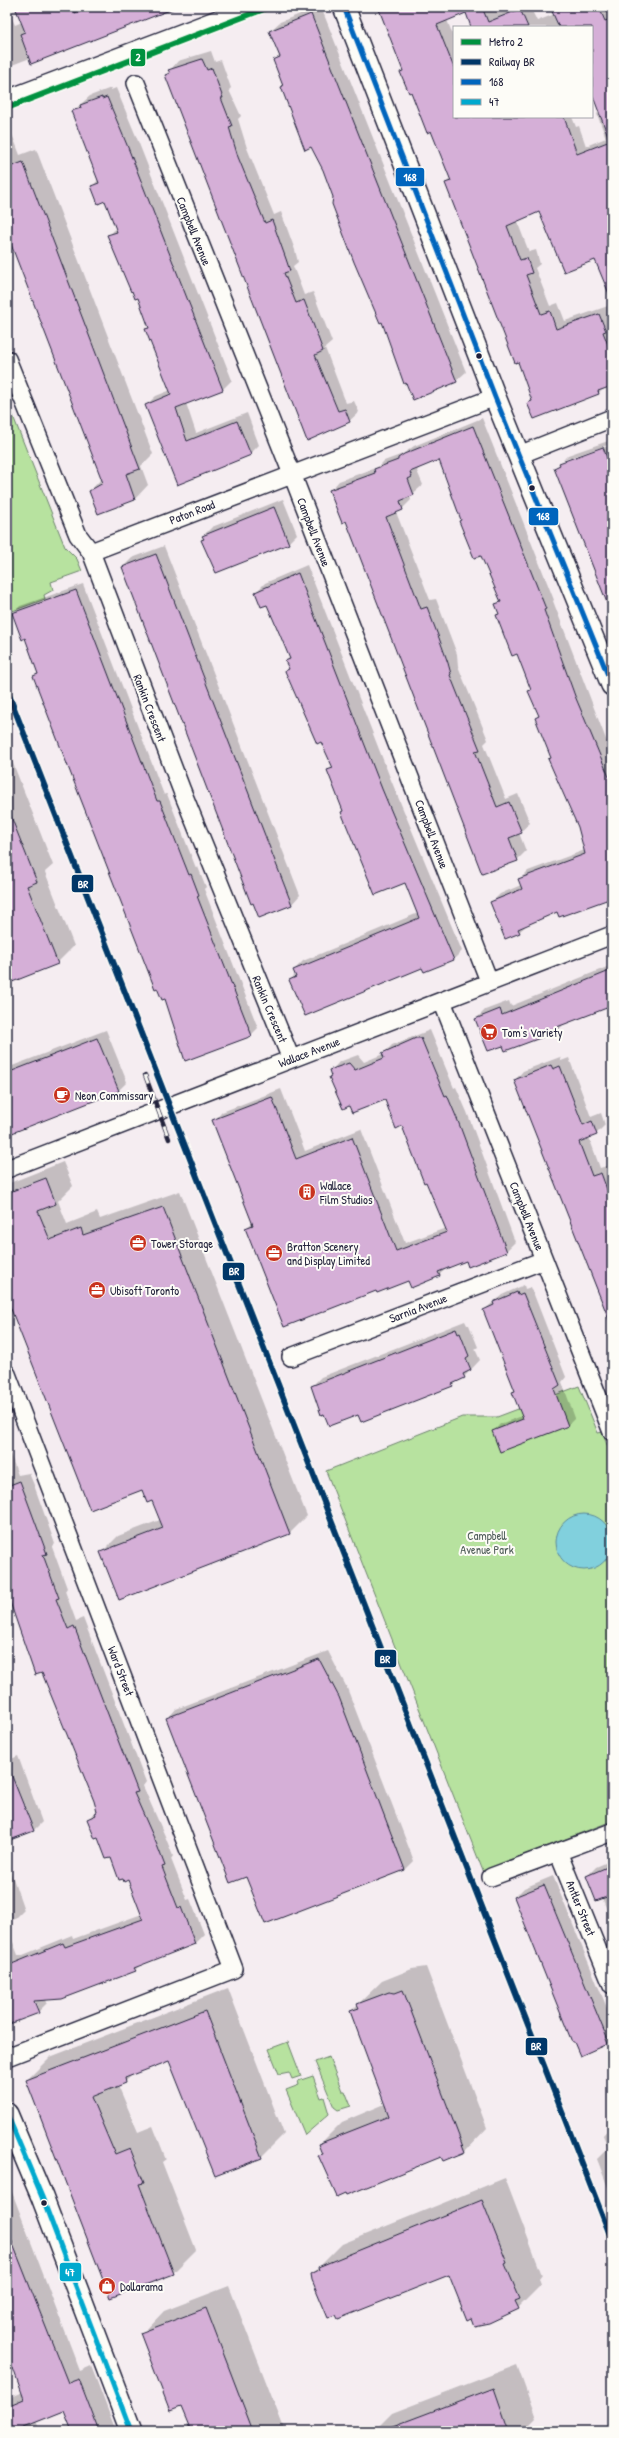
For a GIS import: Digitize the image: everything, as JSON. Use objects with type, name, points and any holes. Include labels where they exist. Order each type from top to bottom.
[{"type":"street","points":[[7,99],[249,7]]},
{"type":"street","points":[[344,7],[495,396],[612,685]]},
{"type":"street","name":"Campbell Avenue","points":[[136,83],[292,474],[489,981]]},
{"type":"street","name":"Rankin Crescent","points":[[7,359],[78,535],[91,552],[182,792],[291,1059]]},
{"type":"street","name":"Paton Road","points":[[91,552],[495,396]]},
{"type":"street","points":[[519,455],[612,418]]},
{"type":"street","name":"Wallace Avenue","points":[[7,1169],[442,1001],[489,981],[612,935]]},
{"type":"street","name":"Campbell Avenue","points":[[442,1001],[612,1432]]},
{"type":"street","name":"Sarnia Avenue","points":[[291,1357],[544,1260]]},
{"type":"street","name":"Ward Street","points":[[7,1374],[234,1969],[7,2057]]},
{"type":"street","points":[[491,1877],[612,1832]]},
{"type":"street","name":"Antler Street","points":[[558,1852],[612,1985]]},
{"type":"street","points":[[7,2114],[42,2197],[131,2431]]},
{"type":"green space","points":[[7,401],[65,547],[77,559],[82,571],[51,582],[53,590],[44,595],[45,599],[7,613]]},
{"type":"green space","name":"Campbell Avenue Park","points":[[579,1386],[598,1433],[602,1432],[612,1457],[612,1821],[483,1871],[326,1471],[462,1417],[497,1417]]},
{"type":"green space","points":[[288,2042],[301,2076],[292,2079],[289,2072],[279,2074],[269,2049]]},
{"type":"green space","points":[[329,2057],[342,2091],[345,2091],[351,2106],[338,2110],[334,2107],[315,2062]]},
{"type":"green space","points":[[313,2076],[321,2098],[324,2097],[329,2114],[305,2135],[286,2090],[299,2085],[298,2081]]},
{"type":"water","points":[[578,1514],[590,1514],[604,1522],[612,1536],[610,1553],[604,1562],[590,1570],[578,1570],[568,1565],[561,1558],[556,1548],[556,1536],[561,1526],[568,1519]]},
{"type":"building","points":[[15,7],[73,7],[75,13],[89,7],[175,8],[31,64],[20,34],[25,32]]},
{"type":"building","points":[[378,7],[482,7],[488,22],[520,9],[528,26],[471,26],[466,13],[437,25],[453,65],[453,118],[564,118],[577,154],[610,141],[593,97],[593,26],[559,26],[550,7],[599,7],[605,21],[608,20],[612,29],[612,301],[595,260],[564,272],[539,212],[507,226],[520,260],[527,258],[532,273],[526,275],[541,314],[550,311],[556,329],[599,314],[606,331],[603,332],[612,355],[612,386],[598,391],[599,394],[534,419],[527,403],[532,401],[518,362],[515,363],[445,183],[451,181],[431,131],[427,133],[411,92],[409,93],[400,72],[403,71]]},
{"type":"building","points":[[311,14],[457,382],[413,400],[406,383],[404,384],[382,322],[380,323],[354,262],[332,204],[333,197],[323,170],[311,147],[305,150],[281,87],[283,86],[273,60],[280,57],[269,31]]},
{"type":"building","points":[[202,59],[207,70],[212,68],[223,98],[221,98],[232,126],[229,127],[238,157],[265,223],[272,220],[290,271],[284,273],[296,303],[304,300],[323,351],[315,355],[338,411],[345,409],[350,422],[307,441],[165,75],[170,73],[168,70]]},
{"type":"building","points":[[102,97],[102,99],[107,97],[127,145],[223,390],[176,408],[187,441],[237,421],[251,455],[177,485],[145,405],[171,394],[145,329],[149,328],[138,298],[135,299],[132,291],[131,292],[107,235],[117,232],[105,201],[98,204],[91,186],[99,183],[71,111],[81,108],[80,105]]},
{"type":"building","points":[[23,162],[140,469],[126,474],[135,500],[98,514],[89,491],[103,483],[7,234],[7,168]]},
{"type":"building","points":[[473,426],[546,609],[544,610],[575,696],[612,784],[612,898],[559,917],[557,912],[518,929],[520,933],[505,939],[490,902],[522,889],[518,879],[585,854],[578,827],[548,759],[551,758],[535,718],[539,716],[528,691],[531,690],[517,654],[512,656],[496,615],[499,614],[495,604],[501,602],[481,556],[474,558],[459,521],[461,520],[439,460],[410,472],[412,477],[408,479],[414,495],[400,501],[403,510],[386,517],[421,609],[427,607],[439,638],[448,663],[450,675],[480,750],[475,751],[497,807],[509,802],[522,833],[509,838],[518,861],[482,874],[346,521],[342,523],[329,490],[375,473],[374,469],[398,460],[398,458],[404,454]]},
{"type":"building","points":[[603,447],[608,461],[612,459],[611,613],[554,468],[560,465],[559,463]]},
{"type":"building","points":[[274,507],[289,544],[216,573],[201,540],[204,539],[202,536]]},
{"type":"building","points":[[156,554],[292,905],[259,918],[253,903],[251,904],[122,567]]},
{"type":"building","points":[[298,573],[382,789],[454,960],[424,972],[422,968],[305,1016],[289,980],[296,977],[293,970],[419,918],[405,883],[375,895],[341,812],[343,811],[327,770],[333,768],[321,742],[317,744],[285,671],[289,669],[285,661],[290,659],[267,605],[261,607],[255,592]]},
{"type":"building","points":[[76,590],[157,801],[160,801],[189,875],[191,874],[199,895],[197,896],[252,1036],[185,1061],[165,999],[162,1000],[157,988],[155,989],[33,676],[38,674],[25,638],[22,640],[12,613]]},
{"type":"building","points":[[8,809],[37,882],[27,886],[58,964],[7,984]]},
{"type":"building","points":[[612,970],[612,1006],[557,1027],[559,1031],[505,1051],[503,1046],[488,1051],[475,1019],[500,1009],[502,1015]]},
{"type":"building","points":[[97,1038],[119,1091],[7,1135],[7,1073]]},
{"type":"building","name":"Wallace Film Studios","points":[[416,1038],[421,1038],[445,1096],[447,1095],[507,1252],[468,1267],[466,1261],[438,1272],[440,1276],[411,1288],[408,1281],[377,1293],[376,1291],[284,1327],[245,1228],[253,1225],[212,1120],[272,1097],[296,1159],[352,1137],[396,1251],[447,1232],[426,1182],[424,1183],[402,1126],[396,1129],[385,1100],[352,1113],[349,1106],[343,1109],[329,1077],[331,1076],[329,1070],[349,1063],[355,1070],[384,1058],[382,1053]]},
{"type":"building","points":[[551,1065],[553,1069],[560,1066],[583,1125],[592,1121],[597,1135],[579,1142],[592,1176],[601,1173],[612,1203],[612,1327],[514,1080]]},
{"type":"building","points":[[46,1178],[56,1204],[38,1211],[50,1240],[81,1228],[83,1235],[163,1207],[290,1534],[119,1600],[100,1552],[163,1528],[152,1501],[147,1503],[142,1490],[90,1510],[7,1299],[7,1193]]},
{"type":"building","points":[[517,1292],[518,1295],[523,1293],[560,1385],[554,1389],[568,1426],[500,1452],[492,1431],[523,1419],[512,1392],[515,1391],[483,1310],[494,1305],[493,1302]]},
{"type":"building","points":[[456,1329],[458,1334],[460,1333],[469,1356],[466,1358],[471,1370],[463,1374],[465,1378],[452,1384],[453,1386],[361,1422],[358,1415],[329,1426],[324,1414],[321,1415],[311,1386]]},
{"type":"building","points":[[20,1481],[47,1554],[43,1555],[59,1598],[56,1599],[68,1629],[74,1626],[138,1792],[134,1793],[165,1866],[162,1867],[178,1908],[181,1907],[195,1944],[134,1968],[136,1971],[62,1999],[34,2001],[39,2013],[7,2025],[7,1966],[63,1943],[65,1947],[143,1919],[128,1880],[124,1882],[123,1879],[119,1880],[111,1858],[106,1859],[98,1838],[95,1839],[87,1819],[96,1815],[95,1813],[97,1812],[94,1801],[42,1673],[35,1675],[10,1602],[7,1603],[7,1486]]},
{"type":"building","points":[[319,1659],[339,1697],[405,1870],[265,1924],[246,1877],[230,1883],[166,1718]]},
{"type":"building","points":[[7,1764],[34,1831],[10,1840],[7,1832]]},
{"type":"building","points":[[612,1865],[612,1895],[596,1901],[586,1876]]},
{"type":"building","points":[[544,1885],[607,2038],[605,2039],[607,2044],[580,2056],[574,2042],[572,2042],[514,1897]]},
{"type":"building","points":[[403,1990],[465,2152],[443,2161],[441,2157],[347,2195],[346,2193],[337,2197],[318,2155],[322,2154],[318,2144],[389,2116],[350,2011],[359,2008],[357,2004],[389,1992],[395,1993]]},
{"type":"building","points":[[205,2011],[262,2158],[215,2176],[169,2061],[125,2078],[126,2083],[91,2097],[115,2154],[130,2148],[144,2183],[139,2184],[174,2274],[110,2298],[26,2080]]},
{"type":"building","points":[[482,2200],[507,2263],[505,2264],[520,2299],[515,2301],[519,2309],[489,2323],[474,2326],[471,2318],[467,2320],[449,2275],[338,2319],[336,2315],[328,2318],[312,2280],[311,2274],[319,2270],[318,2267]]},
{"type":"building","points":[[7,2229],[68,2383],[79,2379],[99,2431],[72,2431],[64,2411],[14,2431],[7,2431],[7,2406],[24,2399],[13,2368],[7,2370]]},
{"type":"building","points":[[206,2308],[253,2431],[191,2431],[181,2407],[170,2411],[140,2333]]},
{"type":"building","points":[[494,2388],[509,2431],[383,2431],[383,2430]]},
{"type":"railway","points":[[145,1075],[169,1139]]},
{"type":"metro line","name":"2","points":[[7,108],[269,7]]},
{"type":"rail line","name":"BR","points":[[7,690],[612,2240]]},
{"type":"transit line","name":"168","points":[[344,7],[495,397],[612,685]]},
{"type":"transit line","name":"47","points":[[7,2114],[42,2197],[131,2431]]},
{"type":"place","name":"Tom's Variety","points":[[489,1032]]},
{"type":"place","name":"Neon Commissary","points":[[62,1095]]},
{"type":"place","name":"Wallace Film Studios","points":[[307,1192]]},
{"type":"place","name":"Tower Storage","points":[[138,1243]]},
{"type":"place","name":"Bratton Scenery and Display Limited","points":[[274,1253]]},
{"type":"place","name":"Ubisoft Toronto","points":[[97,1290]]},
{"type":"place","name":"Dollarama","points":[[107,2286]]}]
